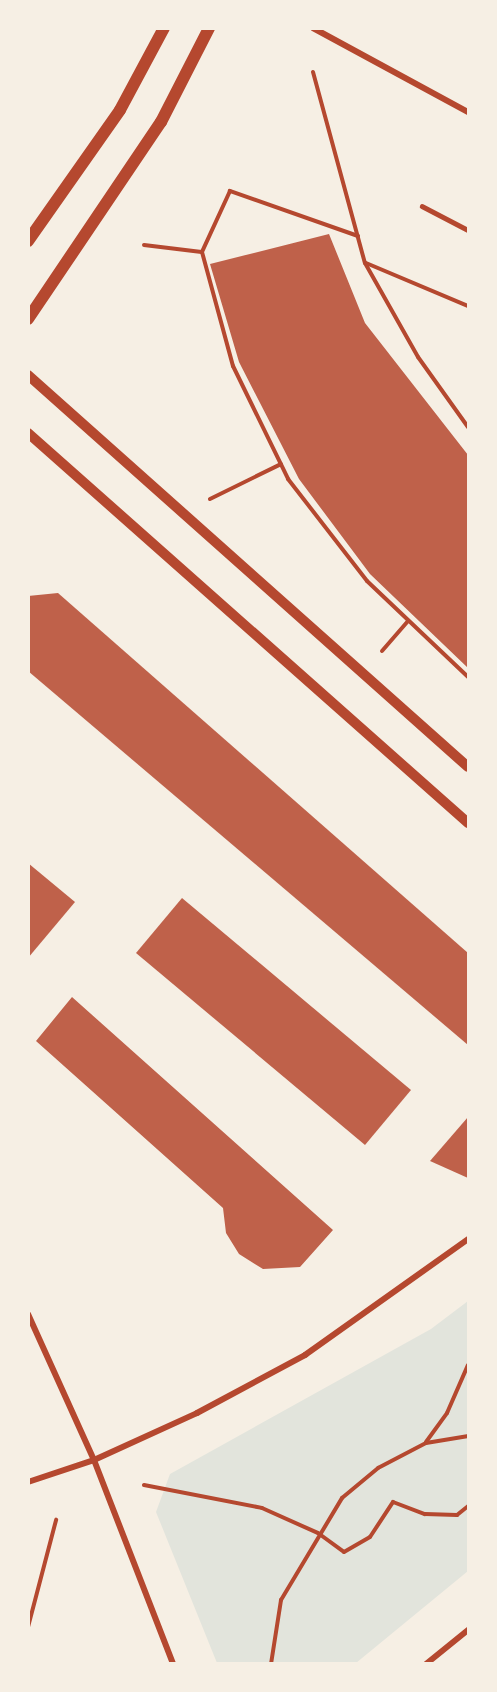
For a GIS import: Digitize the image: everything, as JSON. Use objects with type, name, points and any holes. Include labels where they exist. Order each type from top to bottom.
[{"type":"main road","points":[[28,241],[120,110],[164,28]]},
{"type":"main road","points":[[28,319],[161,122],[209,28]]},
{"type":"street","points":[[313,28],[468,112]]},
{"type":"street","points":[[28,375],[468,767]]},
{"type":"street","points":[[28,433],[468,823]]},
{"type":"street","points":[[28,1482],[94,1460],[305,1354],[468,1239]]},
{"type":"street","points":[[28,1314],[94,1460],[173,1664]]},
{"type":"street","points":[[426,1664],[468,1630]]},
{"type":"lane","points":[[422,206],[468,230]]},
{"type":"path","points":[[313,72],[365,263],[418,357],[468,427]]},
{"type":"path","points":[[358,236],[230,191],[202,252],[233,366],[281,465],[367,581],[468,677]]},
{"type":"path","points":[[144,245],[202,252]]},
{"type":"path","points":[[365,263],[468,306]]},
{"type":"path","points":[[210,500],[281,465]]},
{"type":"path","points":[[382,651],[408,621]]},
{"type":"path","points":[[426,1443],[447,1413],[468,1365]]},
{"type":"path","points":[[272,1664],[281,1600],[318,1533],[342,1498],[378,1468],[426,1443],[468,1436]]},
{"type":"path","points":[[144,1485],[262,1508],[318,1533],[344,1552],[370,1537],[393,1502],[425,1514],[457,1515],[468,1506]]},
{"type":"path","points":[[28,1627],[57,1520]]},
{"type":"shaded area","points":[[468,1301],[468,1571],[356,1663],[217,1663],[156,1512],[170,1474],[431,1329]]},
{"type":"building","points":[[329,234],[365,323],[468,455],[468,668],[370,574],[299,479],[239,362],[210,264]]},
{"type":"building","points":[[58,593],[468,953],[468,1045],[28,671],[28,596]]},
{"type":"building","points":[[28,863],[75,902],[28,958]]},
{"type":"building","points":[[182,898],[411,1090],[365,1145],[136,953]]},
{"type":"building","points":[[72,997],[333,1230],[300,1267],[263,1269],[239,1254],[226,1233],[223,1208],[36,1041]]},
{"type":"building","points":[[468,1117],[468,1178],[430,1161]]}]
